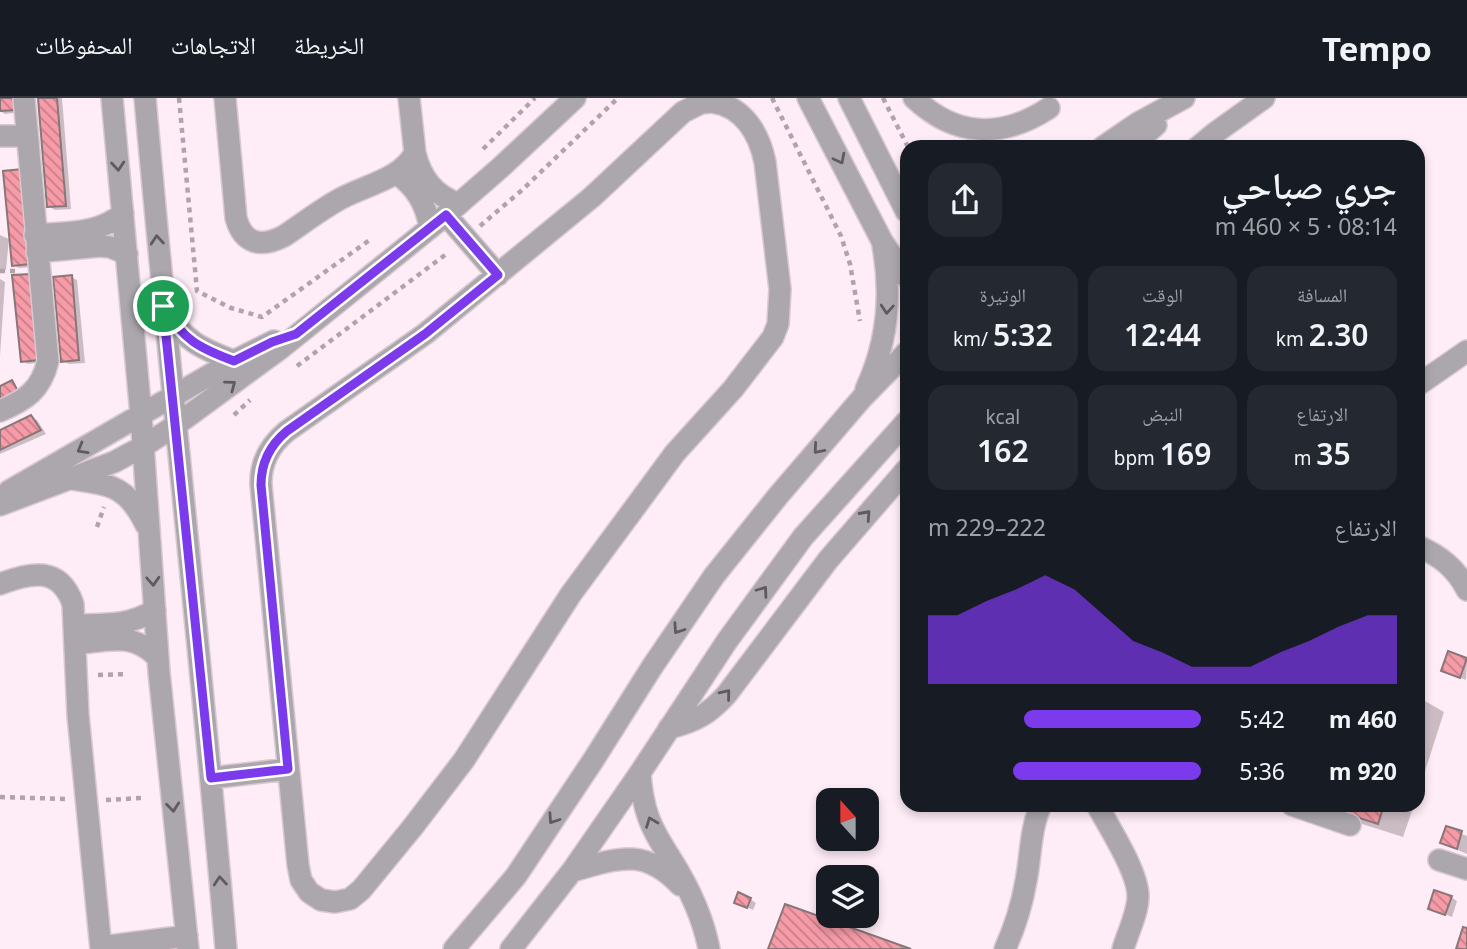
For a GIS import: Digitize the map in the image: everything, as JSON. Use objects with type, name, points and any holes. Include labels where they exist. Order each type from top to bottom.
[{"type":"street","points":[[0,411],[31,394],[45,374],[48,361],[24,98]]},
{"type":"street","points":[[0,584],[17,577],[43,574],[63,584],[73,604],[79,727],[101,948],[187,942],[157,657],[144,446],[112,98]]},
{"type":"street","points":[[145,98],[226,949]]},
{"type":"street","points":[[225,98],[236,218],[245,236],[254,241],[274,241],[339,200],[396,173],[410,162],[415,153]]},
{"type":"street","points":[[408,98],[415,153],[424,179],[441,196],[445,215],[498,275]]},
{"type":"street","points":[[0,505],[114,462],[176,425],[281,348],[445,215],[575,98]]},
{"type":"street","points":[[808,98],[882,241],[900,268]]},
{"type":"street","points":[[849,98],[900,199]]},
{"type":"street","points":[[914,98],[942,120],[978,130],[1015,126],[1049,108]]},
{"type":"street","points":[[1113,140],[1138,123],[1185,98]]},
{"type":"street","points":[[1138,140],[1185,98]]},
{"type":"street","points":[[1212,140],[1264,98]]},
{"type":"street","points":[[702,103],[721,103],[731,107],[744,118],[756,135],[765,162],[780,289],[778,324],[773,337],[733,388],[675,453],[571,594],[464,760],[361,890],[350,899],[335,902],[321,900],[309,892],[301,880],[288,769],[261,485],[262,467],[272,445],[287,431],[425,334],[498,275],[592,197],[683,112],[702,103]]},
{"type":"street","points":[[0,136],[27,136]]},
{"type":"street","points":[[396,173],[415,189],[425,209],[445,215]]},
{"type":"street","points":[[36,244],[95,229],[115,220],[122,213]]},
{"type":"street","points":[[862,398],[878,358],[887,316],[887,278],[882,241]]},
{"type":"street","points":[[36,244],[110,247],[127,254]]},
{"type":"street","points":[[163,306],[180,331],[192,341],[204,350],[234,361]]},
{"type":"street","points":[[0,497],[234,361],[272,342],[296,334]]},
{"type":"street","points":[[1425,380],[1467,351]]},
{"type":"street","points":[[454,949],[516,876],[714,576],[862,398],[900,359]]},
{"type":"street","points":[[511,949],[572,871],[727,641],[803,537],[900,429]]},
{"type":"street","points":[[669,728],[704,716],[716,706],[828,560],[900,477]]},
{"type":"street","points":[[69,479],[100,483],[121,492],[136,505],[150,533]]},
{"type":"street","points":[[1425,550],[1452,568],[1467,590]]},
{"type":"street","points":[[74,634],[134,621],[155,610]]},
{"type":"street","points":[[74,634],[131,640],[157,657]]},
{"type":"street","points":[[211,778],[288,769]]},
{"type":"street","points":[[640,773],[647,814],[694,903],[706,932],[709,949]]},
{"type":"street","points":[[1004,949],[1020,910],[1039,812]]},
{"type":"street","points":[[1101,812],[1132,870],[1137,888],[1137,907],[1123,949]]},
{"type":"street","points":[[1312,812],[1350,825]]},
{"type":"street","points":[[572,871],[611,860],[641,859],[665,870],[694,903]]},
{"type":"street","points":[[1439,860],[1467,869]]},
{"type":"street","points":[[473,949],[501,911],[516,876]]},
{"type":"path","points":[[482,149],[535,98]]},
{"type":"path","points":[[295,368],[467,239],[618,98]]},
{"type":"path","points":[[772,98],[841,236],[850,264],[860,321]]},
{"type":"path","points":[[883,98],[904,140]]},
{"type":"path","points":[[234,415],[255,396]]},
{"type":"path","points":[[76,676],[128,674]]},
{"type":"building","points":[[0,98],[15,98],[16,110],[0,111]]},
{"type":"building","points":[[38,98],[57,98],[66,206],[47,207]]},
{"type":"building","points":[[22,169],[30,264],[12,266],[3,171]]},
{"type":"building","points":[[31,274],[39,360],[21,362],[12,275]]},
{"type":"building","points":[[72,275],[79,360],[61,362],[53,277]]},
{"type":"building","points":[[12,380],[21,397],[5,405],[0,396],[0,386]]},
{"type":"building","points":[[31,415],[41,430],[0,450],[0,430]]},
{"type":"building","points":[[1448,651],[1467,658],[1460,678],[1441,671]]},
{"type":"building","points":[[1341,812],[1382,812],[1378,824]]},
{"type":"building","points":[[1446,826],[1462,831],[1457,849],[1440,843]]},
{"type":"building","points":[[1434,890],[1452,896],[1445,915],[1428,909]]},
{"type":"building","points":[[738,892],[751,898],[747,908],[734,903]]},
{"type":"building","points":[[785,904],[816,915],[816,928],[852,928],[911,949],[768,949]]},
{"type":"building","points":[[1463,927],[1467,928],[1467,949],[1456,949]]},
{"type":"route","points":[[446,215],[498,275],[425,334],[279,437],[266,456],[261,485],[288,769],[211,778],[163,306],[180,331],[192,341],[204,350],[234,361],[272,342],[296,334],[446,215]]}]
